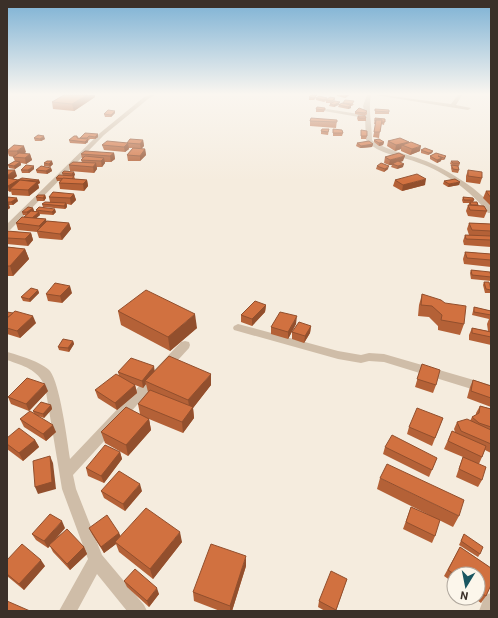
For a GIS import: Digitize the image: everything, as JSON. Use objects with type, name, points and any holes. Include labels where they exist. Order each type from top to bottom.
[{"type":"street","points":[[7,228],[102,134],[114,124]]},
{"type":"street","points":[[368,124],[369,140],[372,143],[437,168],[481,200],[491,211]]},
{"type":"street","points":[[238,328],[338,355],[361,359],[369,357],[384,358],[491,390]]},
{"type":"street","points":[[66,473],[185,345]]},
{"type":"street","points":[[7,356],[29,364],[45,373],[51,386],[69,489],[96,560],[138,611]]},
{"type":"street","points":[[68,611],[96,560]]},
{"type":"street","points":[[488,611],[491,601]]},
{"type":"building","points":[[375,124],[381,124],[380,132],[374,132]]},
{"type":"building","points":[[322,129],[329,129],[328,132],[321,131]]},
{"type":"building","points":[[333,129],[342,130],[343,133],[333,133]]},
{"type":"building","points":[[361,130],[367,131],[367,136],[361,136]]},
{"type":"building","points":[[85,133],[98,134],[95,137],[89,136],[87,138],[80,138]]},
{"type":"building","points":[[38,135],[44,136],[40,139],[34,138]]},
{"type":"building","points":[[74,136],[77,136],[77,138],[88,139],[85,142],[69,140]]},
{"type":"building","points":[[400,138],[409,142],[396,145],[388,141]]},
{"type":"building","points":[[130,139],[143,140],[140,144],[127,143]]},
{"type":"building","points":[[379,139],[384,142],[379,143],[374,140]]},
{"type":"building","points":[[107,141],[128,143],[124,147],[102,145]]},
{"type":"building","points":[[369,141],[373,144],[361,146],[357,143]]},
{"type":"building","points":[[411,142],[421,146],[412,149],[402,145]]},
{"type":"building","points":[[14,145],[24,146],[17,151],[7,151]]},
{"type":"building","points":[[133,148],[145,149],[140,156],[127,155]]},
{"type":"building","points":[[425,148],[433,151],[429,153],[421,150]]},
{"type":"building","points":[[85,151],[114,153],[110,156],[81,154]]},
{"type":"building","points":[[19,153],[30,154],[25,158],[13,157]]},
{"type":"building","points":[[399,153],[405,156],[390,160],[385,157]]},
{"type":"building","points":[[436,153],[446,156],[444,158],[438,156],[442,158],[437,160],[430,156]]},
{"type":"building","points":[[85,156],[104,158],[101,161],[81,160]]},
{"type":"building","points":[[15,161],[20,162],[14,166],[8,165]]},
{"type":"building","points":[[47,161],[52,161],[49,164],[44,163]]},
{"type":"building","points":[[398,161],[404,164],[398,166],[392,164]]},
{"type":"building","points":[[451,161],[458,161],[460,163],[453,163]]},
{"type":"building","points":[[73,162],[96,163],[93,167],[69,165]]},
{"type":"building","points":[[381,163],[389,166],[385,169],[377,166]]},
{"type":"building","points":[[26,165],[34,166],[28,170],[21,170]]},
{"type":"building","points":[[451,165],[458,166],[459,170],[453,169]]},
{"type":"building","points":[[41,166],[51,168],[46,171],[36,170]]},
{"type":"building","points":[[7,170],[15,170],[7,176]]},
{"type":"building","points":[[468,170],[482,172],[482,178],[468,176]]},
{"type":"building","points":[[64,171],[74,172],[72,174],[62,173]]},
{"type":"building","points":[[417,174],[426,179],[403,185],[395,180]]},
{"type":"building","points":[[59,175],[74,176],[72,179],[56,178]]},
{"type":"building","points":[[7,178],[18,180],[8,186]]},
{"type":"building","points":[[22,178],[39,180],[18,180]]},
{"type":"building","points":[[63,178],[87,180],[83,184],[59,183]]},
{"type":"building","points":[[455,179],[460,182],[449,184],[444,181]]},
{"type":"building","points":[[20,180],[37,182],[28,190],[10,189]]},
{"type":"building","points":[[486,191],[491,191],[491,198]]},
{"type":"building","points":[[53,192],[74,194],[70,198],[49,197]]},
{"type":"building","points":[[38,195],[45,195],[43,198],[36,197]]},
{"type":"building","points":[[7,197],[17,198],[11,202],[7,202]]},
{"type":"building","points":[[463,197],[473,198],[474,200],[464,200]]},
{"type":"building","points":[[45,202],[66,203],[64,206],[42,204]]},
{"type":"building","points":[[470,202],[477,202],[478,205],[471,205]]},
{"type":"building","points":[[468,205],[484,206],[487,211],[470,210]]},
{"type":"building","points":[[28,207],[33,208],[27,212],[22,212]]},
{"type":"building","points":[[39,207],[55,209],[52,212],[36,210]]},
{"type":"building","points":[[31,211],[39,212],[32,218],[24,217]]},
{"type":"building","points":[[22,217],[46,219],[39,226],[16,223]]},
{"type":"building","points":[[47,221],[69,223],[60,234],[37,231]]},
{"type":"building","points":[[469,223],[491,224],[491,231],[472,230]]},
{"type":"building","points":[[7,231],[31,233],[25,239],[7,238]]},
{"type":"building","points":[[465,235],[491,236],[491,240],[466,239]]},
{"type":"building","points":[[7,247],[25,249],[10,266],[7,266]]},
{"type":"building","points":[[465,252],[491,254],[491,260],[467,258]]},
{"type":"building","points":[[471,270],[490,272],[491,277],[472,275]]},
{"type":"building","points":[[484,282],[489,282],[491,290],[486,289]]},
{"type":"building","points":[[55,283],[70,286],[60,296],[46,294]]},
{"type":"building","points":[[31,288],[38,290],[29,299],[21,297]]},
{"type":"building","points":[[146,290],[195,314],[168,337],[118,311]]},
{"type":"building","points":[[422,294],[441,300],[445,303],[466,306],[464,324],[441,320],[442,315],[432,306],[421,305]]},
{"type":"building","points":[[255,301],[266,305],[252,319],[241,315]]},
{"type":"building","points":[[474,307],[491,311],[491,315],[474,312]]},
{"type":"building","points":[[15,311],[33,316],[17,331],[7,328],[7,318]]},
{"type":"building","points":[[7,312],[13,313],[7,318]]},
{"type":"building","points":[[280,312],[297,316],[288,332],[271,327]]},
{"type":"building","points":[[299,322],[311,326],[305,336],[292,332]]},
{"type":"building","points":[[472,328],[491,332],[491,337],[472,333]]},
{"type":"building","points":[[63,339],[73,341],[68,348],[58,347]]},
{"type":"building","points":[[169,356],[211,374],[188,400],[145,381]]},
{"type":"building","points":[[131,358],[154,366],[142,381],[118,372]]},
{"type":"building","points":[[422,364],[440,370],[436,385],[417,379]]},
{"type":"building","points":[[116,374],[135,385],[115,403],[95,390]]},
{"type":"building","points":[[27,378],[45,384],[26,404],[8,397]]},
{"type":"building","points":[[473,380],[491,386],[491,398],[471,391]]},
{"type":"building","points":[[150,390],[193,407],[182,422],[138,404]]},
{"type":"building","points":[[41,402],[51,405],[43,414],[33,411]]},
{"type":"building","points":[[480,406],[491,409],[491,427],[479,423],[472,417],[479,413]]},
{"type":"building","points":[[126,407],[149,419],[126,445],[101,432]]},
{"type":"building","points":[[417,408],[443,418],[435,438],[409,427]]},
{"type":"building","points":[[30,411],[53,425],[43,434],[20,419]]},
{"type":"building","points":[[467,419],[491,430],[491,444],[461,431],[457,422]]},
{"type":"building","points":[[19,428],[35,440],[19,453],[7,444],[7,438]]},
{"type":"building","points":[[452,431],[486,446],[482,457],[448,441]]},
{"type":"building","points":[[392,435],[437,458],[432,470],[385,447]]},
{"type":"building","points":[[105,445],[120,452],[101,476],[86,468]]},
{"type":"building","points":[[50,456],[52,482],[35,487],[33,461]]},
{"type":"building","points":[[463,457],[486,467],[482,480],[459,469]]},
{"type":"building","points":[[387,464],[464,500],[459,516],[380,478]]},
{"type":"building","points":[[119,471],[140,484],[123,504],[101,491]]},
{"type":"building","points":[[411,507],[440,520],[435,536],[406,522]]},
{"type":"building","points":[[146,508],[180,532],[150,569],[115,542]]},
{"type":"building","points":[[50,514],[62,521],[44,541],[32,534]]},
{"type":"building","points":[[107,515],[119,533],[101,547],[89,528]]},
{"type":"building","points":[[67,529],[84,547],[67,564],[49,545]]},
{"type":"building","points":[[464,534],[483,547],[480,554],[461,541]]},
{"type":"building","points":[[22,544],[41,560],[19,584],[7,574],[7,560]]},
{"type":"building","points":[[211,544],[246,556],[230,606],[193,592]]},
{"type":"building","points":[[460,547],[491,568],[491,585],[486,596],[486,566],[450,566]]},
{"type":"building","points":[[135,569],[157,588],[147,601],[124,581]]},
{"type":"building","points":[[331,571],[347,579],[336,610],[319,601]]},
{"type":"building","points":[[7,601],[30,611],[7,611]]}]
